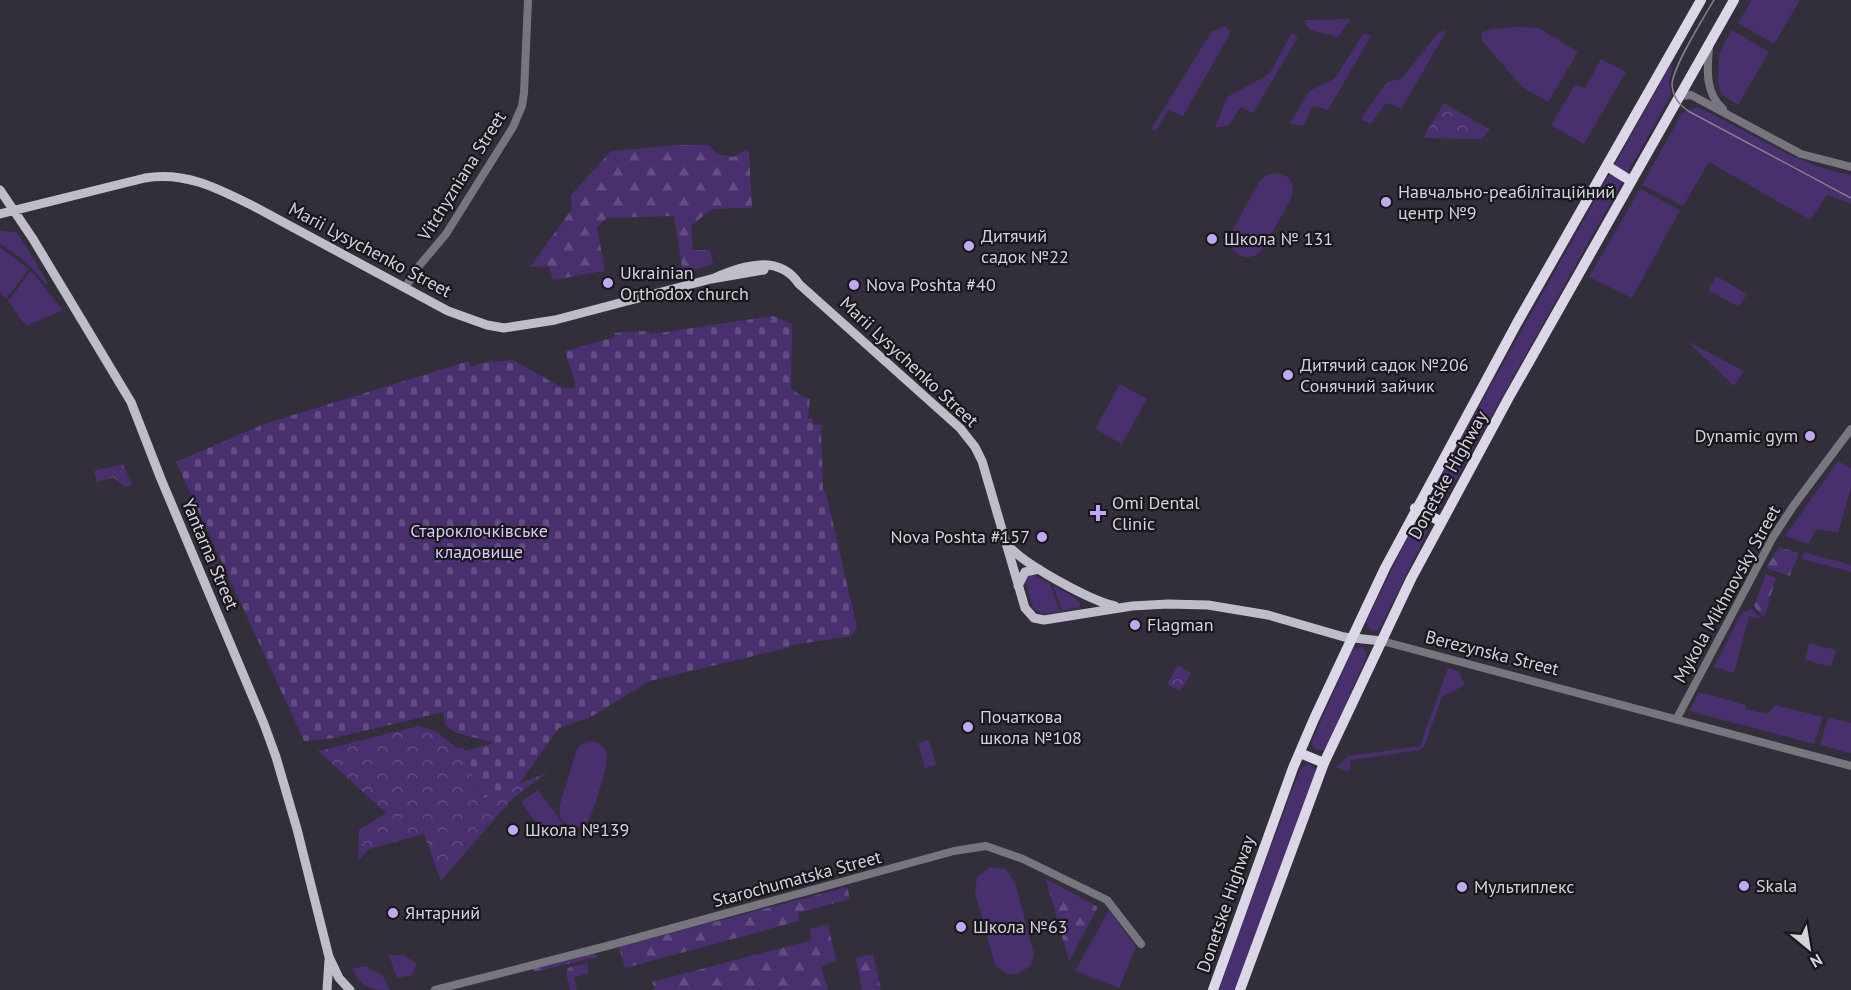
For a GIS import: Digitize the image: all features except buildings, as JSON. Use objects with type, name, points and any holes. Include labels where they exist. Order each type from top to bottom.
[{"type":"highway","name":"Donetske Highway","points":[[1213,990],[1265,843],[1300,753],[1351,638],[1415,508],[1517,323],[1701,0]]},
{"type":"highway","name":"Donetske Highway","points":[[1240,990],[1324,763],[1440,521],[1734,0]]},
{"type":"highway","points":[[1607,166],[1631,181]]},
{"type":"highway","points":[[1415,508],[1440,521]]},
{"type":"highway","points":[[1300,753],[1324,763]]},
{"type":"main road","name":"Marii Lysychenko Street","points":[[0,213],[144,178],[182,177],[223,191],[459,316],[504,328],[555,320],[714,278],[740,267],[770,264],[787,271],[941,409],[969,439],[986,471],[1025,608],[1034,618]]},
{"type":"main road","name":"Yantarna Street","points":[[0,190],[125,390],[138,417],[156,469],[246,678],[276,757],[297,829],[329,957],[339,978],[350,990]]},
{"type":"main road","points":[[1006,542],[1020,556],[1077,591],[1084,601],[1084,608],[1080,615]]},
{"type":"main road","points":[[1018,586],[1025,572],[1039,569]]},
{"type":"main road","name":"Berezynska Street","points":[[1077,591],[1101,602],[1120,607]]},
{"type":"main road","name":"Berezynska Street","points":[[1034,618],[1044,621],[1120,607],[1189,604],[1268,615],[1351,638],[1382,641]]},
{"type":"main road","name":"Yantarna Street","points":[[327,990],[329,957]]},
{"type":"street","name":"Vitchyzniana Street","points":[[405,288],[419,266],[446,234],[517,117],[524,93],[528,0]]},
{"type":"street","points":[[1709,46],[1709,89],[1714,100],[1728,114]]},
{"type":"street","points":[[1680,96],[1691,95],[1801,154],[1851,167]]},
{"type":"street","name":"Mykola Mikhnovsky Street","points":[[1677,718],[1773,537],[1851,429]]},
{"type":"street","name":"Berezynska Street","points":[[1382,641],[1851,766]]},
{"type":"street","name":"Starochumatska Street","points":[[435,990],[607,946],[954,851],[986,846],[1023,859],[1107,900],[1141,944]]},
{"type":"green space","points":[[1752,0],[1800,0],[1774,44],[1738,23]]},
{"type":"green space","points":[[1351,19],[1338,37],[1310,30],[1303,20]]},
{"type":"green space","points":[[1226,26],[1230,33],[1183,116],[1168,110],[1156,131],[1151,129],[1212,31]]},
{"type":"green space","points":[[1539,28],[1578,52],[1548,102],[1522,87],[1482,41],[1481,33],[1491,29]]},
{"type":"green space","points":[[1447,30],[1402,108],[1386,103],[1371,124],[1361,119],[1387,82],[1401,79],[1439,32]]},
{"type":"green space","points":[[1732,30],[1769,52],[1738,105],[1721,94],[1718,82],[1719,53]]},
{"type":"green space","points":[[1292,33],[1298,37],[1253,113],[1241,107],[1229,125],[1215,128],[1227,97],[1271,71]]},
{"type":"green space","points":[[1364,33],[1371,36],[1328,110],[1313,106],[1303,126],[1290,124],[1309,91],[1334,79]]},
{"type":"green space","points":[[1601,59],[1626,72],[1584,144],[1551,125],[1575,85],[1585,88]]},
{"type":"green space","points":[[1670,66],[1673,67],[1669,81],[1671,95],[1440,508],[1435,510],[1428,506],[1426,501]]},
{"type":"green space","points":[[1444,103],[1489,129],[1482,139],[1423,138]]},
{"type":"green space","points":[[1697,107],[1790,155],[1829,170],[1851,175],[1851,204],[1827,195],[1810,220],[1709,162],[1683,206],[1642,185],[1682,113]]},
{"type":"green space","points":[[677,145],[709,145],[718,154],[734,157],[745,150],[749,152],[752,208],[712,209],[691,226],[693,250],[710,250],[713,264],[683,273],[674,216],[607,218],[597,227],[605,271],[553,280],[549,266],[530,267],[572,209],[571,195],[611,151]]},
{"type":"green space","points":[[1275,173],[1291,180],[1293,186],[1290,201],[1260,252],[1249,257],[1242,256],[1232,248],[1230,235],[1259,182],[1266,175]]},
{"type":"green space","points":[[1640,189],[1680,210],[1632,298],[1589,277]]},
{"type":"green space","points":[[0,230],[18,233],[48,283],[46,284],[24,260],[0,244]]},
{"type":"green space","points":[[0,247],[29,269],[6,299],[0,291]]},
{"type":"green space","points":[[31,271],[63,310],[26,326],[8,301]]},
{"type":"green space","points":[[1716,276],[1747,294],[1739,307],[1708,290]]},
{"type":"green space","name":"Староклочківське кладовище","points":[[773,316],[792,324],[791,389],[803,397],[810,398],[808,418],[813,419],[813,424],[823,425],[821,429],[823,489],[827,497],[857,628],[851,636],[792,645],[650,681],[589,718],[559,728],[518,785],[482,799],[464,751],[494,743],[454,732],[445,724],[443,712],[334,738],[304,741],[176,462],[264,424],[469,361],[471,367],[492,360],[493,362],[513,360],[561,387],[573,389],[575,382],[565,351],[614,337],[614,333],[646,331],[652,334]]},
{"type":"green space","points":[[1687,341],[1744,371],[1734,386]]},
{"type":"green space","points":[[1120,384],[1147,399],[1122,444],[1095,429]]},
{"type":"green space","points":[[1838,461],[1851,468],[1851,488],[1838,533],[1817,529],[1808,544],[1785,536]]},
{"type":"green space","points":[[123,464],[132,485],[125,487],[113,477],[97,482],[94,471]]},
{"type":"green space","points":[[1419,520],[1427,523],[1428,531],[1380,628],[1371,631],[1366,622],[1414,524]]},
{"type":"green space","points":[[1779,547],[1799,553],[1790,576],[1766,568]]},
{"type":"green space","points":[[1804,552],[1851,565],[1851,572],[1802,559]]},
{"type":"green space","points":[[1033,574],[1050,584],[1060,612],[1042,614],[1033,608],[1025,579]]},
{"type":"green space","points":[[1766,574],[1776,578],[1764,618],[1754,606]]},
{"type":"green space","points":[[1053,585],[1077,599],[1080,607],[1062,611]]},
{"type":"green space","points":[[1752,609],[1761,619],[1749,616],[1734,673],[1714,667],[1742,612]]},
{"type":"green space","points":[[1809,643],[1836,650],[1831,667],[1805,660]]},
{"type":"green space","points":[[1362,647],[1366,652],[1366,658],[1327,746],[1323,750],[1317,750],[1312,741],[1351,653],[1355,648]]},
{"type":"green space","points":[[1178,665],[1191,673],[1180,691],[1167,684]]},
{"type":"green space","points":[[1448,668],[1458,671],[1465,685],[1442,697],[1424,747],[1419,750],[1351,760],[1350,769],[1347,772],[1336,767],[1349,756],[1420,746]]},
{"type":"green space","points":[[1699,692],[1746,705],[1745,709],[1768,714],[1775,705],[1823,717],[1814,744],[1689,711]]},
{"type":"green space","points":[[1828,717],[1851,723],[1851,753],[1820,745]]},
{"type":"green space","points":[[418,726],[436,731],[457,748],[463,748],[482,799],[548,772],[512,799],[441,881],[424,834],[369,849],[358,861],[359,830],[386,813],[318,751]]},
{"type":"green space","points":[[929,740],[936,765],[925,768],[918,743]]},
{"type":"green space","points":[[592,741],[600,744],[605,750],[607,756],[605,769],[589,820],[583,826],[571,827],[561,819],[559,807],[577,749],[583,743]]},
{"type":"green space","points":[[1309,764],[1316,771],[1239,990],[1219,990],[1299,772]]},
{"type":"green space","points":[[538,790],[563,824],[546,836],[521,802]]},
{"type":"green space","points":[[990,867],[1005,869],[1015,882],[1034,954],[1031,965],[1018,974],[1007,974],[995,965],[975,893],[977,877]]},
{"type":"green space","points":[[1046,879],[1098,907],[1069,961]]},
{"type":"green space","points":[[847,887],[850,899],[798,913],[799,921],[625,968],[619,947]]},
{"type":"green space","points":[[1109,910],[1136,947],[1119,988],[1075,971]]},
{"type":"green space","points":[[828,924],[836,961],[821,966],[828,990],[655,990],[652,982],[812,940],[810,929]]},
{"type":"green space","points":[[595,952],[597,957],[534,972],[532,967]]},
{"type":"green space","points":[[873,954],[881,990],[862,990],[856,958]]},
{"type":"green space","points":[[389,955],[404,955],[417,964],[412,975],[397,979]]},
{"type":"green space","points":[[587,963],[589,973],[574,977],[577,990],[570,990],[566,972],[568,968]]},
{"type":"green space","points":[[366,966],[383,976],[390,990],[372,988],[359,980],[352,969]]},
{"type":"tram line","points":[[1714,0],[1689,42],[1673,77],[1673,90],[1678,101],[1690,112],[1851,198]]},
{"type":"place","name":"Навчально-реабілітаційний центр №9","points":[[1386,202]]},
{"type":"place","name":"Школа № 131","points":[[1212,239]]},
{"type":"place","name":"Дитячий садок №22","points":[[969,246]]},
{"type":"place","name":"Ukrainian Orthodox church","points":[[608,283]]},
{"type":"place","name":"Nova Poshta #40","points":[[854,285]]},
{"type":"place","name":"Дитячий садок №206 Сонячний зайчик","points":[[1288,375]]},
{"type":"place","name":"Dynamic gym","points":[[1810,436]]},
{"type":"place","name":"Omi Dental Clinic","points":[[1098,513]]},
{"type":"place","name":"Nova Poshta #157","points":[[1042,537]]},
{"type":"place","name":"Flagman","points":[[1135,625]]},
{"type":"place","name":"Початкова школа №108","points":[[968,727]]},
{"type":"place","name":"Школа №139","points":[[513,830]]},
{"type":"place","name":"Skala","points":[[1744,886]]},
{"type":"place","name":"Мультиплекс","points":[[1462,887]]},
{"type":"place","name":"Янтарний","points":[[393,913]]},
{"type":"place","name":"Школа №63","points":[[961,927]]}]
